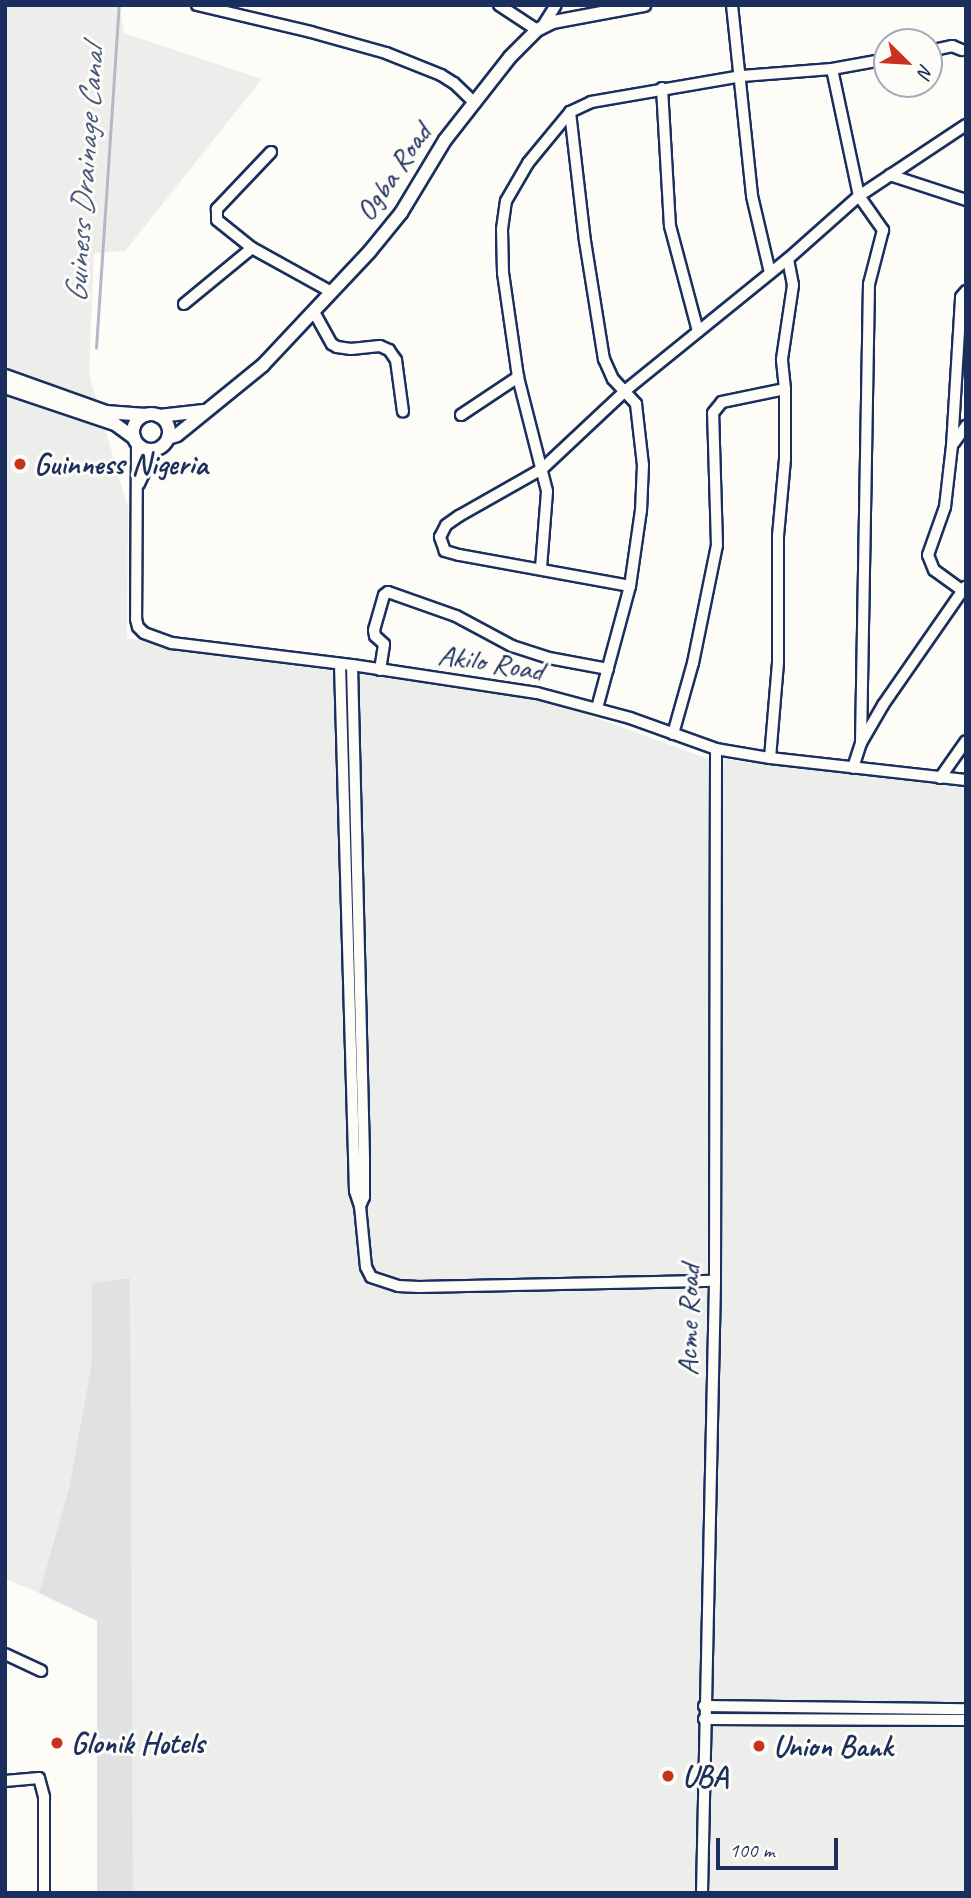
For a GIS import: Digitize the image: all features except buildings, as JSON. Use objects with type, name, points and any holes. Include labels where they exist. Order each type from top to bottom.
[{"type":"main road","points":[[541,27],[644,5]]},
{"type":"main road","name":"Ogba Road","points":[[167,438],[177,435],[263,365],[370,251],[401,213],[445,139],[510,57],[541,27]]},
{"type":"main road","name":"Ogba Road","points":[[5,376],[106,412],[152,415],[205,410]]},
{"type":"main road","points":[[5,387],[115,424],[145,449],[155,449],[167,438],[168,428],[152,415],[135,424],[136,441]]},
{"type":"street","points":[[197,5],[386,53],[441,75],[474,102]]},
{"type":"street","points":[[499,5],[541,27],[556,5]]},
{"type":"street","points":[[732,5],[742,76],[752,196],[770,273]]},
{"type":"street","points":[[943,48],[952,46],[962,50]]},
{"type":"street","points":[[541,568],[547,491],[531,437],[518,377],[503,273],[503,210],[528,163],[570,112],[591,102],[742,76],[832,69],[873,62]]},
{"type":"street","points":[[832,69],[859,196],[883,230],[869,284],[861,743]]},
{"type":"street","points":[[662,88],[670,226],[698,331]]},
{"type":"street","points":[[570,112],[584,240],[604,359],[613,379],[626,390],[638,410],[643,474],[630,586],[597,708]]},
{"type":"street","points":[[630,586],[459,555],[445,551],[439,541],[446,525],[458,516],[542,469],[626,390],[788,259],[859,196],[966,125]]},
{"type":"street","points":[[271,152],[215,215],[220,224],[252,248],[330,291]]},
{"type":"street","points":[[890,175],[966,200]]},
{"type":"street","points":[[184,304],[252,248]]},
{"type":"street","points":[[770,758],[778,662],[778,536],[785,459],[785,388],[782,359],[793,285],[788,259]]},
{"type":"street","points":[[853,768],[861,743],[883,705],[964,588],[934,570],[928,555],[945,507],[952,446],[961,297],[966,291]]},
{"type":"street","points":[[314,312],[332,344],[337,347],[351,349],[380,346],[388,350],[398,373],[403,412]]},
{"type":"street","points":[[461,415],[518,377]]},
{"type":"street","points":[[673,734],[693,663],[715,556],[713,413],[722,401],[785,388]]},
{"type":"street","points":[[952,446],[966,426]]},
{"type":"street","name":"Akilo Road","points":[[136,441],[136,619],[141,630],[172,643],[352,665],[537,693],[597,708],[716,748],[770,758],[966,780]]},
{"type":"street","name":"Akilo Road","points":[[136,495],[155,449]]},
{"type":"street","points":[[380,670],[384,644],[375,636],[373,630],[384,594],[388,592],[456,615],[512,646],[559,660],[608,669]]},
{"type":"street","points":[[340,664],[356,1052],[359,1158],[356,1199],[360,1206],[366,1267],[371,1277],[398,1286],[715,1281]]},
{"type":"street","points":[[352,665],[356,1052]]},
{"type":"street","points":[[940,778],[966,741]]},
{"type":"street","name":"Acme Road","points":[[702,1893],[715,1281],[716,748]]},
{"type":"street","points":[[5,1654],[41,1671]]},
{"type":"street","points":[[704,1706],[966,1709]]},
{"type":"street","points":[[811,1707],[812,1719]]},
{"type":"street","points":[[704,1719],[966,1720]]},
{"type":"street","points":[[5,1781],[39,1778],[44,1797],[44,1893]]},
{"type":"shaded area","points":[[5,5],[119,5],[124,33],[262,79],[125,251],[94,253],[89,374],[128,508],[127,638],[547,700],[703,757],[966,785],[966,1893],[133,1893],[129,1278],[92,1283],[92,1361],[69,1488],[39,1593],[5,1579]]},
{"type":"shaded area","points":[[130,1278],[133,1893],[97,1893],[97,1621],[39,1593],[69,1488],[92,1361],[92,1283]]},
{"type":"waterway","name":"Guiness Drainage Canal","points":[[96,348],[119,5]]},
{"type":"place","name":"Guinness Nigeria","points":[[20,464]]},
{"type":"place","name":"Glonik Hotels","points":[[57,1743]]},
{"type":"place","name":"Union Bank","points":[[759,1746]]},
{"type":"place","name":"UBA","points":[[668,1776]]}]
